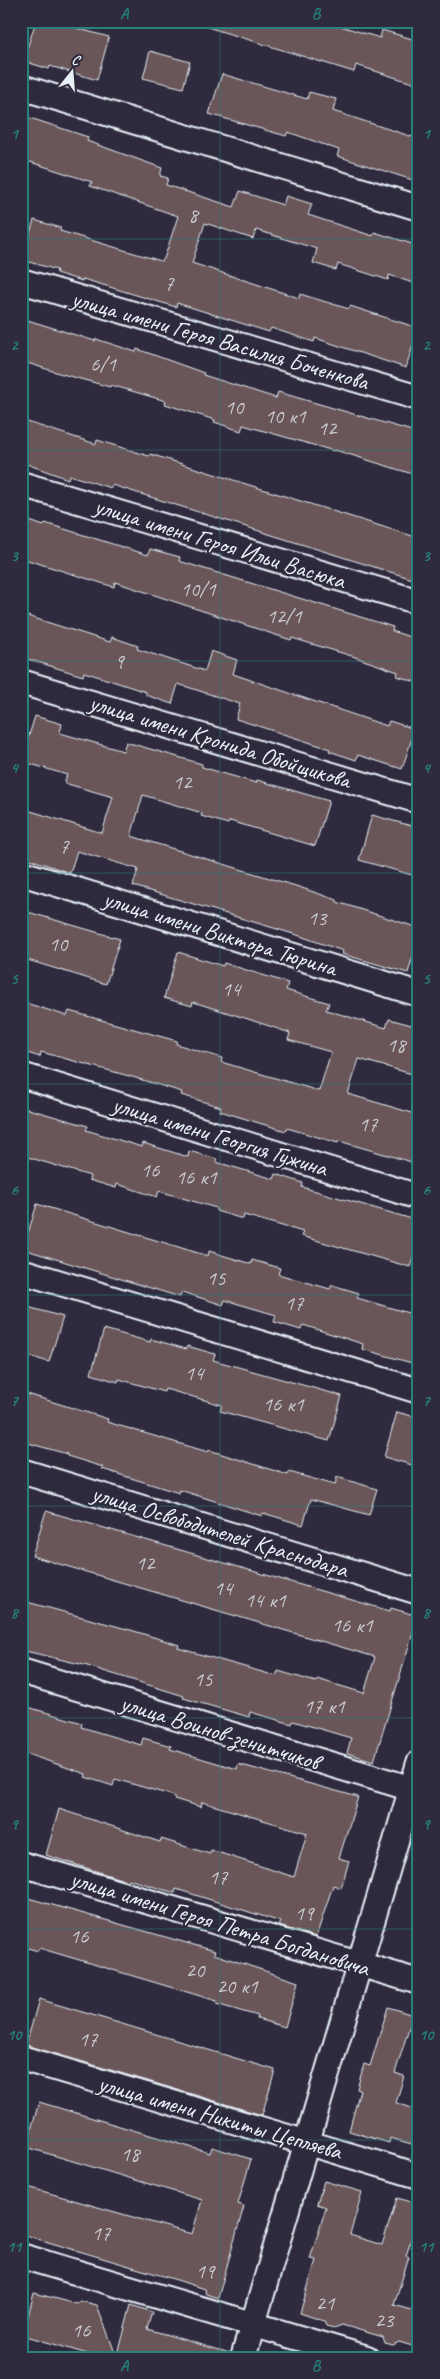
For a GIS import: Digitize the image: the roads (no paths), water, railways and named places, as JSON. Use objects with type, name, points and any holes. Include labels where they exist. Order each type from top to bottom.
[{"type":"street","points":[[21,87],[419,208]]},
{"type":"street","name":"улица имени Героя Василия Боченкова","points":[[21,281],[419,398]]},
{"type":"street","name":"улица имени Героя Ильи Васюка","points":[[21,484],[419,602]]},
{"type":"street","name":"улица имени Кронида Обойщикова","points":[[21,682],[419,801]]},
{"type":"street","name":"улица имени Виктора Тюрина","points":[[21,873],[419,994]]},
{"type":"street","name":"улица имени Георгия Гужина","points":[[21,1075],[419,1196]]},
{"type":"street","points":[[21,1271],[419,1391]]},
{"type":"street","name":"улица Освободителей Краснодара","points":[[21,1471],[419,1592]]},
{"type":"street","name":"улица Воинов-зенитчиков","points":[[21,1672],[415,1790]]},
{"type":"street","points":[[243,2358],[359,1965],[415,1790],[419,1763]]},
{"type":"street","name":"улица имени Героя Петра Богдановича","points":[[21,1864],[419,1982]]},
{"type":"street","name":"улица имени Никиты Цепляева","points":[[21,2058],[419,2176]]},
{"type":"street","points":[[21,2256],[367,2358]]}]
